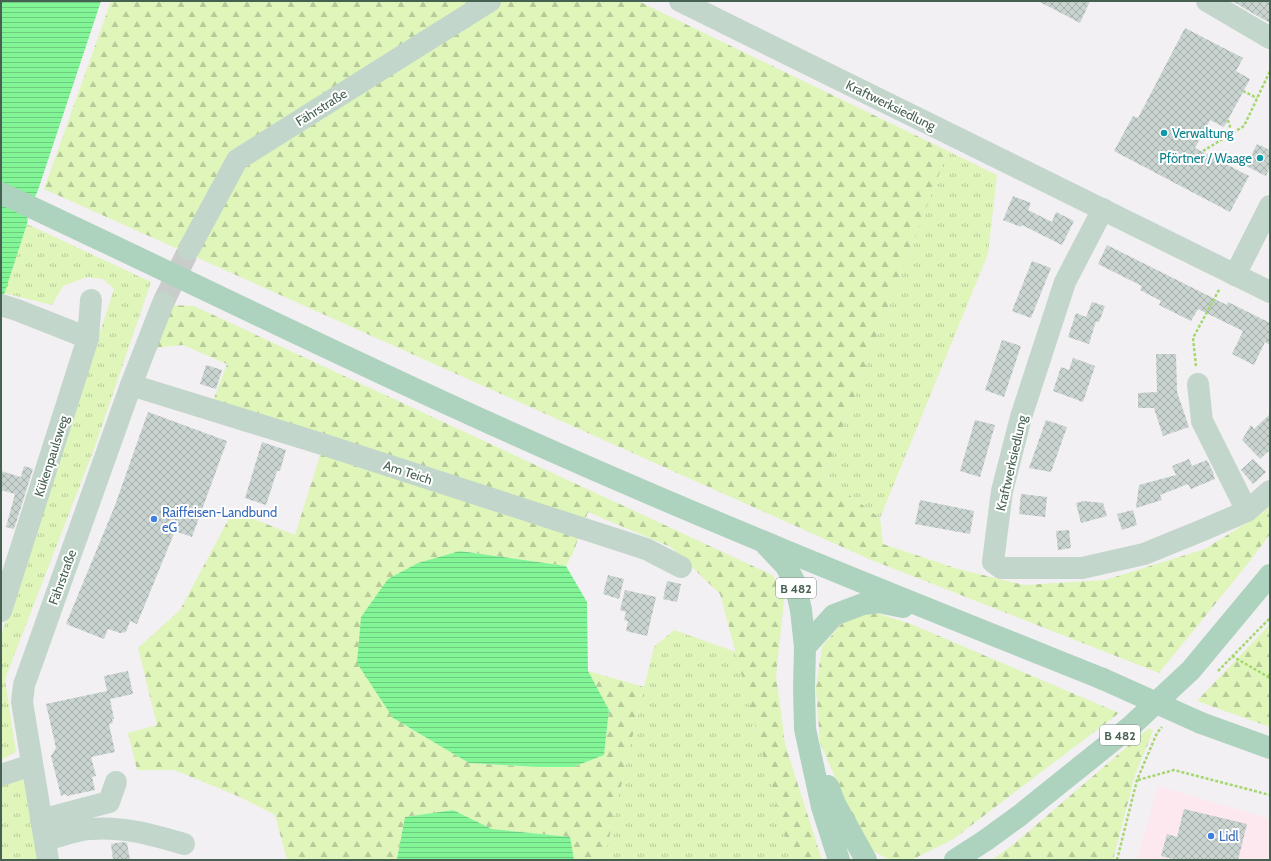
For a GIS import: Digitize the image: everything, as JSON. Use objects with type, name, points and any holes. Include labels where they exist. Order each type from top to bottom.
[{"type":"main road","points":[[1,193],[513,434],[611,477],[961,622],[1103,679],[1201,723],[1270,748]]},
{"type":"main road","name":"B 482","points":[[761,539],[786,566],[795,584],[802,610],[805,647],[805,729],[835,804],[866,860]]},
{"type":"main road","name":"B 482","points":[[955,860],[1019,816],[1131,726],[1191,670],[1270,575]]},
{"type":"main road","points":[[805,647],[834,615],[863,604],[879,602],[961,622]]},
{"type":"main road","points":[[805,729],[822,807],[840,860]]},
{"type":"street","name":"Fährstraße","points":[[189,249],[237,160],[490,1]]},
{"type":"street","name":"Kraftwerksiedlung","points":[[680,1],[1270,292]]},
{"type":"street","points":[[1207,1],[1270,38]]},
{"type":"street","points":[[1232,273],[1270,206]]},
{"type":"street","name":"Kraftwerksiedlung","points":[[1103,209],[1065,282],[1021,417],[1002,491],[993,562],[1001,568],[1082,568],[1144,554],[1247,511],[1270,491]]},
{"type":"street","name":"Kükenpaulsweg","points":[[1,611],[88,338],[90,300]]},
{"type":"street","name":"Fährstraße","points":[[44,840],[22,702],[24,685],[131,385],[163,303]]},
{"type":"street","points":[[9,308],[88,338]]},
{"type":"street","points":[[1198,384],[1202,421],[1247,511]]},
{"type":"street","name":"Am Teich","points":[[131,385],[329,446],[646,549],[681,567]]},
{"type":"street","points":[[1,775],[32,765]]},
{"type":"street","points":[[111,829],[109,802],[116,782]]},
{"type":"street","points":[[44,840],[109,802]]},
{"type":"street","points":[[44,840],[88,829],[111,829],[150,834],[184,844]]},
{"type":"path","points":[[1203,152],[1244,126],[1270,71]]},
{"type":"path","points":[[1243,91],[1257,98]]},
{"type":"path","points":[[1228,120],[1232,134]]},
{"type":"path","points":[[1198,384],[1193,338],[1232,273]]},
{"type":"path","points":[[1270,618],[1232,656],[1270,678]]},
{"type":"path","points":[[1117,860],[1137,780],[1174,770],[1270,795]]},
{"type":"shaded area","points":[[1,1],[101,1],[38,190],[27,217],[27,224],[1,304]]},
{"type":"shaded area","points":[[460,551],[566,566],[587,602],[588,671],[609,710],[604,755],[573,767],[538,767],[469,763],[393,718],[357,663],[361,617],[388,579],[418,563]]},
{"type":"shaded area","points":[[1158,786],[1270,819],[1270,860],[1137,860]]},
{"type":"shaded area","points":[[453,810],[492,829],[570,837],[574,860],[397,860],[405,817]]},
{"type":"green space","points":[[111,1],[638,1],[948,151],[824,476],[880,518],[883,544],[958,569],[1024,585],[1105,580],[1205,549],[1264,512],[1270,505],[1270,534],[1250,561],[1159,673],[869,559],[44,189]]},
{"type":"green space","points":[[948,151],[997,175],[988,254],[880,518],[824,476]]},
{"type":"green space","points":[[27,224],[151,282],[94,449],[5,679],[16,752],[1,760],[1,636],[114,289],[103,279],[87,277],[63,286],[52,305],[4,293]]},
{"type":"green space","points":[[171,305],[194,306],[772,575],[785,592],[776,675],[785,744],[822,860],[791,860],[720,594],[671,547],[588,512],[573,553],[566,566],[460,551],[393,718],[469,763],[538,767],[573,767],[604,755],[609,710],[588,671],[644,687],[604,860],[574,860],[569,837],[492,829],[453,810],[405,817],[397,860],[287,860],[275,815],[240,797],[174,770],[137,770],[128,733],[157,725],[138,648],[180,610],[233,511],[295,535],[326,436],[213,401],[227,364],[183,345],[154,348]]},
{"type":"green space","points":[[873,612],[911,624],[1119,713],[952,840],[911,860],[895,860],[886,858],[870,849],[858,830],[820,743],[816,688],[822,647],[842,623]]},
{"type":"green space","points":[[1270,624],[1270,727],[1197,701]]},
{"type":"green space","points":[[674,630],[736,652],[791,860],[604,860],[654,647]]},
{"type":"green space","points":[[1149,728],[1153,731],[1135,775],[1113,860],[992,860],[1015,843]]},
{"type":"green space","points":[[24,779],[38,860],[1,860],[1,782]]},
{"type":"building","points":[[1038,1],[1090,1],[1080,23]]},
{"type":"building","points":[[1232,1],[1270,1],[1270,23],[1261,18]]},
{"type":"building","name":"Verwaltung","points":[[1185,28],[1243,58],[1236,71],[1250,79],[1224,127],[1210,120],[1195,148],[1249,176],[1230,212],[1114,151],[1133,116],[1138,118]]},
{"type":"building","name":"Pförtner / Waage","points":[[1257,144],[1270,150],[1270,166],[1266,176],[1246,166]]},
{"type":"building","points":[[1013,196],[1031,203],[1028,210],[1052,222],[1056,212],[1074,221],[1062,245],[1022,225],[1021,227],[1003,220]]},
{"type":"building","points":[[1107,245],[1227,305],[1228,302],[1270,323],[1270,345],[1265,342],[1254,365],[1232,354],[1243,331],[1198,309],[1191,321],[1159,305],[1161,301],[1140,290],[1142,286],[1098,264]]},
{"type":"building","points":[[1032,261],[1051,268],[1031,318],[1012,311]]},
{"type":"building","points":[[1092,302],[1105,306],[1099,322],[1096,321],[1089,344],[1068,337],[1076,313],[1086,317]]},
{"type":"building","points":[[1002,340],[1021,346],[1004,397],[985,390]]},
{"type":"building","points":[[1156,354],[1176,354],[1177,392],[1189,427],[1163,436],[1154,408],[1138,408],[1138,393],[1157,392]]},
{"type":"building","points":[[1073,358],[1095,366],[1083,402],[1053,391],[1061,367],[1069,370]]},
{"type":"building","points":[[206,365],[222,370],[216,389],[200,384]]},
{"type":"building","name":"Raiffeisen-Landbund eG","points":[[148,412],[227,441],[192,537],[175,531],[137,624],[130,621],[126,632],[120,633],[108,629],[104,639],[66,624],[114,508]]},
{"type":"building","points":[[1270,414],[1270,450],[1260,459],[1242,440],[1251,425],[1254,429]]},
{"type":"building","points":[[975,420],[995,425],[980,477],[960,471]]},
{"type":"building","points":[[1046,420],[1067,427],[1051,472],[1029,468]]},
{"type":"building","points":[[262,442],[286,450],[280,471],[277,471],[266,505],[245,498]]},
{"type":"building","points":[[1189,459],[1192,466],[1207,460],[1215,479],[1191,489],[1188,484],[1160,495],[1162,500],[1136,508],[1139,485],[1176,475],[1172,466]]},
{"type":"building","points":[[1253,459],[1266,472],[1253,484],[1241,470]]},
{"type":"building","points":[[24,466],[33,469],[14,529],[6,527],[15,494],[1,490],[1,471],[21,477]]},
{"type":"building","points":[[1021,494],[1047,497],[1045,517],[1019,514]]},
{"type":"building","points":[[920,500],[974,511],[970,534],[915,524]]},
{"type":"building","points":[[1084,501],[1103,503],[1107,516],[1081,523],[1076,503]]},
{"type":"building","points":[[1133,510],[1137,525],[1122,530],[1117,514]]},
{"type":"building","points":[[1069,530],[1071,548],[1058,550],[1056,531]]},
{"type":"building","points":[[608,575],[624,579],[619,599],[603,594]]},
{"type":"building","points":[[667,581],[681,584],[677,602],[663,599]]},
{"type":"building","points":[[625,590],[656,597],[647,636],[626,631],[628,621],[624,620],[626,612],[620,610]]},
{"type":"building","points":[[128,671],[133,694],[110,699],[114,719],[112,719],[113,723],[109,724],[115,752],[91,757],[96,776],[92,777],[95,790],[61,796],[51,756],[56,748],[46,704],[107,691],[104,676]]},
{"type":"building","name":"Lidl","points":[[1184,809],[1247,824],[1238,860],[1177,860],[1161,856],[1167,834],[1177,837]]},
{"type":"building","points":[[123,842],[127,843],[130,860],[113,860],[111,844]]},
{"type":"tunnel","points":[[163,303],[189,249]]},
{"type":"place","name":"Verwaltung","points":[[1164,133]]},
{"type":"place","name":"Pförtner / Waage","points":[[1260,158]]},
{"type":"place","name":"Raiffeisen-Landbund eG","points":[[154,519]]},
{"type":"place","name":"Lidl","points":[[1211,836]]}]
